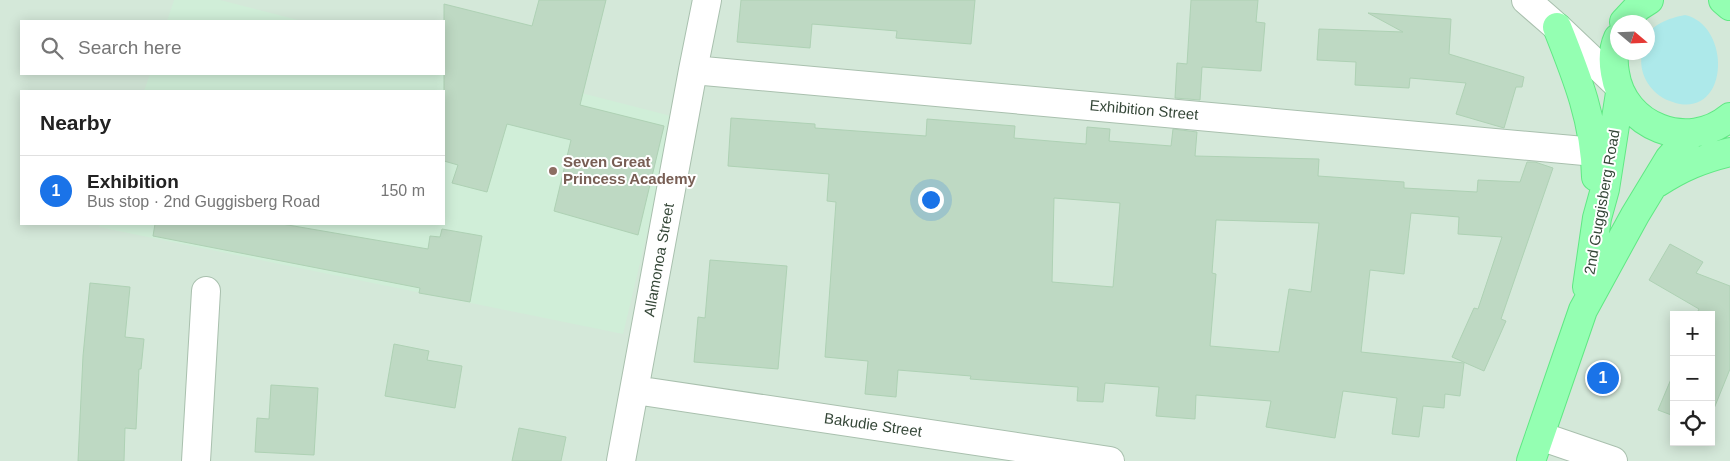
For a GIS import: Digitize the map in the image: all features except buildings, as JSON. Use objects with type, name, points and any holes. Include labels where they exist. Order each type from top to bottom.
[{"type":"main road","points":[[1631,15],[1638,7],[1649,0]]},
{"type":"main road","points":[[1722,0],[1730,6]]},
{"type":"main road","points":[[1557,27],[1579,82],[1589,116],[1595,152],[1597,218]]},
{"type":"main road","name":"2nd Guggisberg Road","points":[[1583,310],[1597,218],[1604,189],[1618,88],[1613,60]]},
{"type":"main road","points":[[1618,88],[1632,111],[1649,124],[1669,132],[1691,134],[1727,122]]},
{"type":"main road","name":"2nd Guggisberg Road","points":[[1531,461],[1583,310],[1652,187],[1670,159],[1691,134]]},
{"type":"main road","points":[[1652,187],[1676,171],[1703,159],[1730,152]]},
{"type":"street","name":"Allamonoa Street","points":[[622,461],[707,0]]},
{"type":"street","points":[[1526,0],[1557,27],[1618,88]]},
{"type":"street","name":"Exhibition Street","points":[[693,70],[1595,152]]},
{"type":"street","points":[[196,461],[206,292]]},
{"type":"street","name":"Bakudie Street","points":[[635,390],[1110,461]]},
{"type":"street","points":[[1540,436],[1613,461]]},
{"type":"shaded area","points":[[0,0],[1730,0],[1730,461],[0,461]]},
{"type":"shaded area","points":[[174,0],[220,0],[298,20],[167,20]]},
{"type":"shaded area","points":[[1685,15],[1700,22],[1710,34],[1716,50],[1718,66],[1715,82],[1708,95],[1696,103],[1680,104],[1663,98],[1650,87],[1643,74],[1641,60],[1655,60],[1655,27],[1670,19]]},
{"type":"shaded area","name":"Seven Great Princess Academy","points":[[445,58],[675,117],[623,334],[99,227],[100,225],[445,225],[445,90],[144,90],[150,75],[445,75]]},
{"type":"place","name":"Seven Great Princess Academy","points":[[553,171]]},
{"type":"place","name":"Exhibition","points":[[1603,378]]}]
